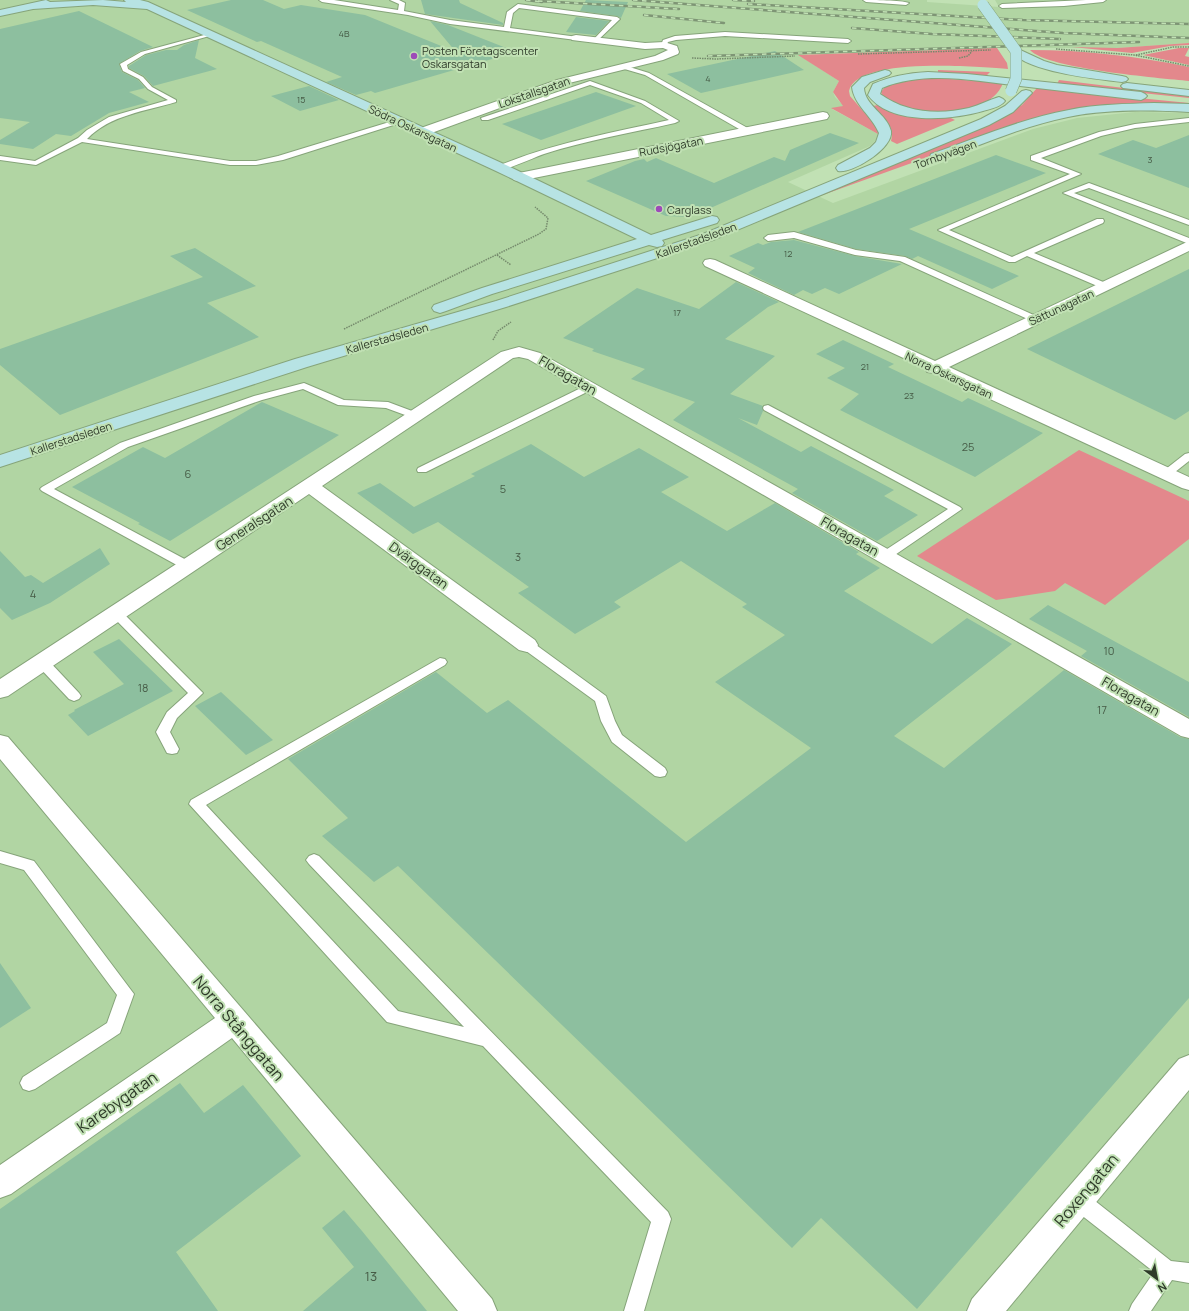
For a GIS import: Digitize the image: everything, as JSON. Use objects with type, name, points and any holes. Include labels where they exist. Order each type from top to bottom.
[{"type":"main road","name":"Södra Oskarsgatan","points":[[0,13],[67,0]]},
{"type":"main road","name":"Södra Oskarsgatan","points":[[129,0],[144,4],[501,168],[614,221],[671,250]]},
{"type":"main road","name":"Södra Oskarsgatan","points":[[31,6],[75,2],[121,2],[155,9]]},
{"type":"main road","name":"Kallerstadsleden","points":[[0,461],[301,363],[501,304],[671,250],[708,237],[985,122],[1009,109],[1026,92],[1032,80],[1032,72],[981,2]]},
{"type":"main road","points":[[1189,87],[1079,74],[1050,66],[1020,54],[1016,79],[1007,95],[983,108],[970,112],[936,115],[899,110],[885,104],[874,95],[877,86],[889,80],[907,76],[936,76],[1189,102]]},
{"type":"main road","points":[[843,168],[882,144],[885,135],[878,118],[859,98],[857,92],[858,87],[871,78],[893,72],[941,68],[991,70],[1189,93]]},
{"type":"main road","name":"Kallerstadsleden","points":[[301,363],[397,323],[487,291],[726,215],[972,118],[992,109],[1007,95]]},
{"type":"main road","name":"Tornbyvägen","points":[[928,160],[1051,117],[1120,108],[1189,108]]},
{"type":"main road","name":"Tornbyvägen","points":[[708,237],[913,166]]},
{"type":"main road","points":[[615,251],[620,240],[614,221],[656,226],[700,224]]},
{"type":"street","points":[[576,38],[645,46],[664,45]]},
{"type":"street","name":"Lokstallsgatan","points":[[422,132],[561,82],[623,67],[674,52],[673,48],[664,45]]},
{"type":"street","name":"Rudsjögatan","points":[[519,177],[823,116]]},
{"type":"street","name":"Sättunagatan","points":[[934,368],[1189,246]]},
{"type":"street","name":"Norra Oskarsgatan","points":[[710,263],[934,368],[1189,484]]},
{"type":"street","name":"Floragatan","points":[[507,355],[519,352],[527,353],[589,387],[1189,730]]},
{"type":"street","name":"Generalsgatan","points":[[0,690],[507,355]]},
{"type":"street","name":"Dvärggatan","points":[[310,486],[528,645]]},
{"type":"street","name":"Norra Stånggatan","points":[[0,743],[233,1021],[480,1311]]},
{"type":"street","name":"Karebygatan","points":[[0,1183],[233,1021]]},
{"type":"street","name":"Roxengatan","points":[[984,1311],[1189,1068]]},
{"type":"lane","points":[[322,0],[401,12],[450,22],[576,38]]},
{"type":"lane","points":[[393,0],[402,3],[401,12]]},
{"type":"lane","points":[[866,0],[906,3]]},
{"type":"lane","points":[[1002,6],[1064,4],[1103,0]]},
{"type":"lane","points":[[507,29],[510,12],[518,6],[617,19],[596,40]]},
{"type":"lane","points":[[664,45],[665,41],[675,38],[725,34],[848,41]]},
{"type":"lane","points":[[0,158],[36,163],[81,140],[88,131],[104,121],[174,101],[150,88],[141,78],[125,70],[123,64],[143,53],[210,35]]},
{"type":"lane","points":[[623,67],[647,74],[748,131]]},
{"type":"lane","points":[[485,118],[590,83],[643,102],[675,121],[557,148],[501,168]]},
{"type":"lane","points":[[1100,221],[1012,260],[942,230],[1077,174],[1034,158],[1099,134],[1135,126],[1189,120]]},
{"type":"lane","points":[[81,140],[230,163],[256,163],[288,156],[399,122]]},
{"type":"lane","points":[[1186,222],[1089,185],[1067,194],[1189,241]]},
{"type":"lane","points":[[1163,231],[1186,222]]},
{"type":"lane","points":[[768,238],[794,235],[855,252],[902,259],[1035,319]]},
{"type":"lane","points":[[1027,253],[1104,286]]},
{"type":"lane","points":[[188,566],[46,489],[124,445],[258,398],[304,386],[342,403],[388,404],[416,416]]},
{"type":"lane","points":[[422,470],[589,387]]},
{"type":"lane","points":[[768,408],[956,509],[885,556]]},
{"type":"lane","points":[[1166,474],[1189,456]]},
{"type":"lane","points":[[116,613],[196,692],[172,715],[163,732],[172,750]]},
{"type":"lane","points":[[528,645],[601,698],[608,721],[617,738],[660,772]]},
{"type":"lane","points":[[42,662],[74,696]]},
{"type":"lane","points":[[440,662],[196,804],[393,1017],[488,1040]]},
{"type":"lane","points":[[0,857],[28,865],[126,994],[114,1028],[29,1083]]},
{"type":"lane","points":[[314,860],[661,1219],[634,1311]]},
{"type":"lane","points":[[1078,1200],[1167,1270],[1189,1273]]},
{"type":"lane","points":[[1140,1311],[1167,1270]]},
{"type":"path","points":[[1134,55],[1173,47],[1189,46]]},
{"type":"path","points":[[496,254],[527,240],[546,229],[548,218],[530,205]]},
{"type":"shaded area","points":[[0,0],[927,0],[927,2],[999,7],[995,0],[1189,0],[1189,43],[1117,48],[997,48],[799,55],[839,81],[833,92],[835,97],[844,106],[832,109],[878,134],[876,140],[870,146],[788,182],[833,203],[1033,129],[1077,118],[1135,112],[1189,113],[1189,1311],[0,1311]]},
{"type":"shaded area","points":[[1189,43],[1189,45],[1170,46],[1132,53],[1072,47],[1117,48]]},
{"type":"shaded area","points":[[997,48],[1007,63],[1008,69],[921,66],[895,68],[873,73],[857,80],[849,91],[850,96],[877,127],[878,134],[831,108],[843,106],[833,92],[839,81],[798,55]]},
{"type":"shaded area","points":[[1179,48],[1189,48],[1185,56],[1189,57],[1189,65],[1143,55]]},
{"type":"shaded area","points":[[1030,50],[1090,52],[1169,63],[1189,67],[1189,81],[1105,72],[1058,62],[1041,57]]},
{"type":"shaded area","points":[[938,70],[990,72],[987,75],[989,77],[938,73]]},
{"type":"shaded area","points":[[937,78],[1003,83],[997,93],[987,101],[960,111],[945,113],[930,113],[905,108],[883,97],[881,92],[891,83],[906,79]]},
{"type":"shaded area","points":[[1059,80],[1189,96],[1189,98],[1057,84]]},
{"type":"shaded area","points":[[1037,88],[1189,103],[1189,105],[1092,107],[1045,115],[804,201],[988,125],[1022,105]]},
{"type":"shaded area","points":[[878,105],[933,118],[949,117],[955,120],[897,144],[891,141],[892,131],[890,126],[873,106]]},
{"type":"shaded area","points":[[1079,450],[1189,501],[1189,539],[1105,605],[1065,583],[1055,591],[996,600],[917,556]]},
{"type":"building","points":[[231,0],[263,0],[284,9],[301,5],[365,15],[456,52],[430,21],[448,25],[516,52],[375,93],[371,91],[356,95],[326,82],[342,77],[261,41],[257,42],[187,10]]},
{"type":"building","points":[[421,0],[459,0],[460,3],[503,23],[503,25],[425,14]]},
{"type":"building","points":[[586,0],[628,2],[621,18],[617,16],[580,11]]},
{"type":"building","points":[[79,11],[153,47],[140,51],[119,64],[122,72],[138,80],[145,88],[129,92],[149,102],[109,113],[71,136],[56,134],[33,149],[0,144],[0,140],[30,122],[0,118],[0,29]]},
{"type":"building","points":[[576,17],[609,21],[596,35],[566,32]]},
{"type":"building","points":[[199,40],[195,58],[217,69],[153,86],[144,76],[129,68],[129,66],[146,55],[166,50],[177,50],[184,45]]},
{"type":"building","points":[[775,51],[804,70],[701,93],[667,74]]},
{"type":"building","points":[[309,86],[339,100],[300,111],[271,96]]},
{"type":"building","points":[[596,92],[636,106],[541,140],[502,124]]},
{"type":"building","points":[[830,133],[859,143],[690,217],[666,216],[586,181],[635,161],[644,159],[647,162],[656,158],[714,183],[774,157],[785,161],[790,150]]},
{"type":"building","points":[[1189,135],[1189,188],[1098,154],[1133,140],[1156,148]]},
{"type":"building","points":[[996,155],[1046,173],[909,229],[1019,276],[992,289],[918,256],[912,259],[905,256],[856,249],[798,232]]},
{"type":"building","points":[[794,240],[855,256],[902,264],[839,294],[825,288],[812,294],[803,290],[794,295],[748,273],[755,268],[729,256],[758,243],[763,245],[771,242]]},
{"type":"building","points":[[195,248],[256,286],[207,303],[259,337],[60,415],[0,365],[0,349],[203,277],[170,256]]},
{"type":"building","points":[[1189,269],[1189,411],[1175,420],[1027,349]]},
{"type":"building","points":[[736,282],[779,302],[768,307],[725,339],[775,356],[730,394],[763,406],[763,411],[757,425],[738,418],[801,452],[811,446],[894,490],[884,496],[918,515],[877,541],[792,493],[798,489],[673,420],[695,402],[631,379],[645,369],[592,351],[594,349],[563,338],[637,288],[699,309]]},
{"type":"building","points":[[843,340],[894,364],[888,367],[962,402],[968,398],[1043,433],[975,477],[840,410],[859,394],[827,378],[845,368],[816,354]]},
{"type":"building","points":[[262,402],[339,435],[170,541],[138,524],[140,523],[72,487],[143,447],[165,458]]},
{"type":"building","points":[[531,444],[584,477],[639,448],[689,477],[661,492],[727,531],[775,503],[859,552],[856,554],[880,568],[844,591],[932,644],[967,618],[1012,644],[894,736],[944,768],[1064,670],[1180,737],[1189,739],[1189,998],[917,1309],[821,1218],[792,1248],[398,866],[374,882],[322,836],[348,818],[288,759],[436,672],[487,713],[508,700],[686,842],[811,748],[715,682],[785,635],[742,607],[747,604],[681,561],[614,602],[621,607],[575,634],[518,593],[529,587],[438,522],[413,534],[357,493],[380,483],[414,507],[475,476],[471,474]]},
{"type":"building","points":[[100,548],[110,564],[50,603],[12,620],[0,608],[0,551],[25,577],[31,575],[43,583]]},
{"type":"building","points":[[1048,605],[1189,682],[1189,717],[1081,656],[1087,651],[1029,619]]},
{"type":"building","points":[[119,639],[173,691],[88,736],[68,715],[75,711],[74,710],[124,684],[93,652]]},
{"type":"building","points":[[221,692],[273,740],[246,755],[195,706]]},
{"type":"building","points":[[0,963],[31,1008],[0,1028]]},
{"type":"building","points":[[180,1083],[204,1113],[243,1085],[301,1156],[176,1252],[218,1311],[0,1311],[0,1209]]},
{"type":"building","points":[[344,1210],[427,1311],[303,1311],[354,1267],[322,1228]]},
{"type":"railway","points":[[526,0],[542,2]]},
{"type":"railway","points":[[633,0],[1063,33],[1189,38]]},
{"type":"railway","points":[[733,0],[754,1]]},
{"type":"railway","points":[[538,1],[679,9]]},
{"type":"railway","points":[[748,4],[1023,20],[1189,24]]},
{"type":"railway","points":[[644,15],[724,23]]},
{"type":"railway","points":[[852,28],[932,34],[1060,39]]},
{"type":"railway","points":[[708,56],[1139,42]]},
{"type":"place","name":"Posten Företagscenter Oskarsgatan","points":[[414,56]]},
{"type":"place","name":"Carglass","points":[[659,209]]}]
